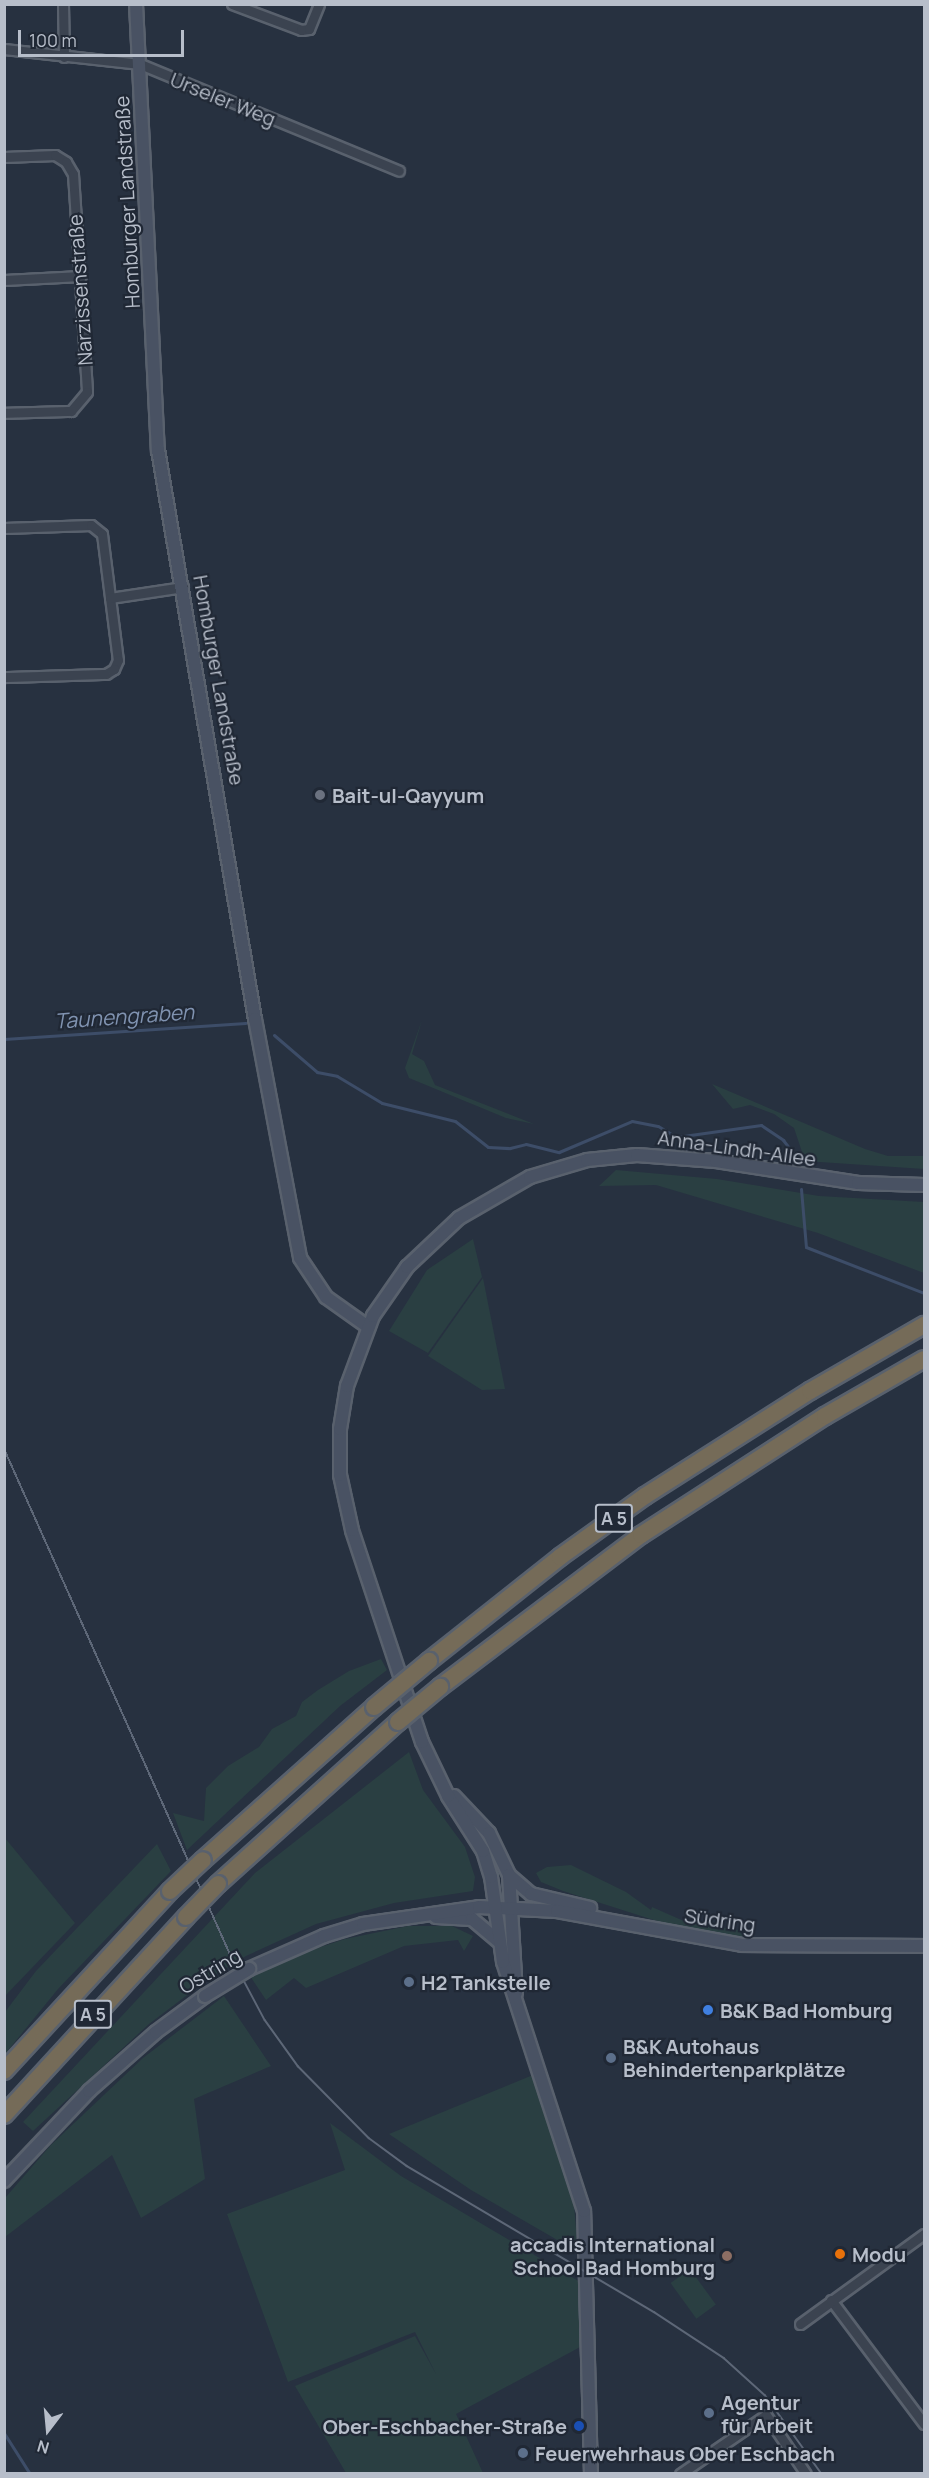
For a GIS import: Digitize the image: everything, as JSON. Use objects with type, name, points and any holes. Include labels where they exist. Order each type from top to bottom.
[{"type":"highway","name":"A 5","points":[[4,2071],[170,1891],[374,1707],[429,1661],[560,1557],[645,1496],[810,1390],[924,1325]]},
{"type":"highway","name":"A 5","points":[[4,2115],[218,1884],[440,1687],[641,1535],[825,1416],[924,1359]]},
{"type":"main road","name":"Homburger Landstraße","points":[[136,4],[158,450],[296,1248],[304,1269],[326,1297],[368,1327]]},
{"type":"main road","name":"Anna-Lindh-Allee","points":[[441,1783],[418,1730],[368,1585],[340,1476],[344,1400],[368,1327],[400,1275],[445,1229],[492,1196],[565,1166],[611,1157],[659,1155],[858,1183],[924,1185]]},
{"type":"main road","points":[[441,1783],[479,1820],[509,1875],[531,1894],[609,1913],[636,1925]]},
{"type":"main road","points":[[441,1783],[483,1851],[496,1906],[498,1941],[584,2211],[591,2474]]},
{"type":"main road","points":[[509,1875],[513,1907],[516,1998]]},
{"type":"main road","name":"Ostring","points":[[4,2181],[89,2091],[156,2032],[205,1996],[249,1969],[324,1936],[403,1916],[496,1906],[513,1907]]},
{"type":"main road","name":"Südring","points":[[513,1907],[636,1925],[742,1945],[924,1946]]},
{"type":"main road","points":[[403,1916],[472,1919],[498,1941]]},
{"type":"street","points":[[63,4],[64,57]]},
{"type":"street","points":[[232,4],[301,30],[309,29],[319,4]]},
{"type":"street","name":"Urseler Weg","points":[[4,50],[140,64],[399,171]]},
{"type":"street","name":"Narzissenstraße","points":[[4,157],[55,155],[66,162],[73,174],[87,392],[80,405],[71,411],[4,413]]},
{"type":"street","points":[[4,280],[81,276]]},
{"type":"street","points":[[4,528],[91,525],[102,534],[118,660],[114,669],[106,674],[4,677]]},
{"type":"street","points":[[110,598],[183,587]]},
{"type":"street","points":[[800,2324],[921,2236],[924,2247]]},
{"type":"street","points":[[831,2300],[924,2424]]},
{"type":"street","points":[[680,2474],[766,2415],[806,2474]]},
{"type":"green space","points":[[422,1020],[412,1054],[424,1061],[435,1085],[534,1124],[506,1118],[409,1078],[405,1068]]},
{"type":"green space","points":[[712,1084],[865,1149],[888,1156],[924,1156],[924,1169],[805,1161],[794,1128],[774,1114],[750,1105],[733,1109]]},
{"type":"green space","points":[[616,1170],[717,1179],[819,1196],[924,1202],[924,1273],[818,1233],[656,1185],[599,1186]]},
{"type":"green space","points":[[473,1239],[482,1277],[428,1353],[389,1331],[427,1270]]},
{"type":"green space","points":[[483,1278],[505,1389],[482,1390],[428,1356]]},
{"type":"green space","points":[[381,1659],[387,1670],[340,1706],[187,1850],[173,1813],[204,1821],[206,1788],[228,1766],[259,1747],[272,1729],[296,1716],[302,1702],[318,1690],[349,1671]]},
{"type":"green space","points":[[409,1752],[423,1790],[465,1847],[475,1877],[473,1891],[394,1903],[316,1924],[246,1956],[211,1977],[149,2024],[33,2131],[23,2122],[255,1873]]},
{"type":"green space","points":[[5,1838],[75,1923],[4,1996]]},
{"type":"green space","points":[[157,1844],[171,1871],[58,1989],[5,2054],[5,2012],[36,1971]]},
{"type":"green space","points":[[571,1865],[626,1892],[651,1910],[652,1907],[686,1922],[752,1932],[743,1939],[688,1931],[563,1891],[541,1882],[536,1873],[547,1867]]},
{"type":"green space","points":[[408,1926],[452,1926],[473,1936],[464,1951],[458,1940],[404,1946],[306,1988],[294,1978],[266,2000],[250,1976],[290,1957],[345,1939]]},
{"type":"green space","points":[[224,1996],[271,2066],[194,2099],[205,2179],[141,2218],[112,2155],[5,2237],[5,2198],[51,2145],[143,2058]]},
{"type":"green space","points":[[533,2075],[574,2205],[578,2252],[471,2190],[389,2134]]},
{"type":"green space","points":[[330,2123],[401,2176],[580,2282],[582,2346],[456,2414],[483,2473],[346,2473],[295,2386],[415,2336],[436,2374],[415,2332],[288,2382],[227,2214],[345,2170]]},
{"type":"green space","points":[[690,2269],[716,2305],[696,2319],[671,2283]]},
{"type":"waterway","name":"Taunengraben","points":[[4,1039],[245,1023]]},
{"type":"waterway","name":"Taunengraben","points":[[274,1035],[317,1072],[337,1076],[382,1103],[455,1121],[488,1147],[510,1148],[526,1144],[559,1152],[632,1121],[658,1126],[676,1137],[761,1125],[783,1140],[797,1158]]},
{"type":"waterway","name":"Taunengraben","points":[[801,1189],[806,1247],[924,1293]]},
{"type":"waterway","points":[[4,2433],[30,2474]]},
{"type":"tram line","points":[[4,1448],[232,1958],[265,2020],[298,2066],[369,2138],[407,2166],[654,2312],[724,2358],[765,2395],[822,2474]]},
{"type":"place","name":"Bait-ul-Qayyum","points":[[320,795]]},
{"type":"place","name":"H2 Tankstelle","points":[[409,1982]]},
{"type":"place","name":"B&K Bad Homburg","points":[[708,2010]]},
{"type":"place","name":"B&K Autohaus Behindertenparkplätze","points":[[611,2058]]},
{"type":"place","name":"Modu","points":[[840,2254]]},
{"type":"place","name":"accadis International School Bad Homburg","points":[[727,2256]]},
{"type":"place","name":"Agentur für Arbeit","points":[[709,2413]]},
{"type":"place","name":"Ober-Eschbacher-Straße","points":[[579,2426]]},
{"type":"place","name":"Feuerwehrhaus Ober Eschbach","points":[[523,2453]]}]
